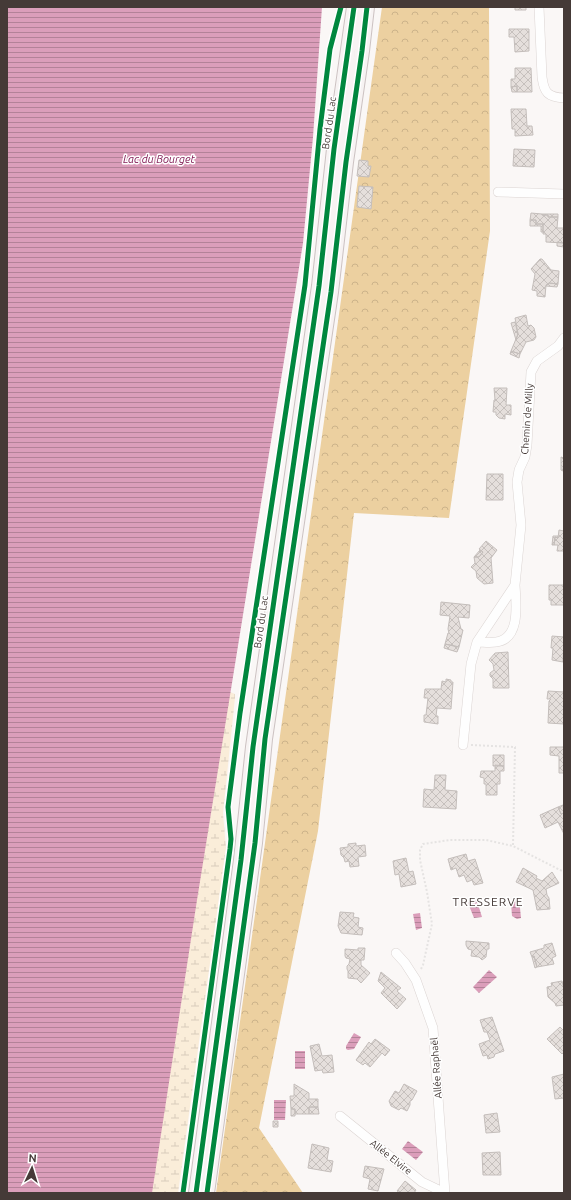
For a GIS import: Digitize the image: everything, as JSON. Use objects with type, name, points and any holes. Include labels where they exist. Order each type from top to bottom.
[{"type":"main road","name":"Bord du Lac","points":[[196,1193],[241,860],[254,740],[318,293],[334,149],[354,7]]},
{"type":"main road","points":[[207,1193],[255,843],[265,739],[331,292],[346,162],[362,51],[366,7]]},
{"type":"street","points":[[539,7],[543,87],[547,93],[552,96],[564,98]]},
{"type":"street","points":[[498,192],[564,194]]},
{"type":"street","name":"Chemin de Milly","points":[[477,642],[497,642],[504,640],[512,632],[515,624],[515,585],[521,525],[517,482],[519,470],[525,457],[527,445],[531,372],[537,361],[558,346],[564,338]]},
{"type":"street","name":"Chemin de Milly","points":[[464,745],[471,664],[477,642],[515,585]]},
{"type":"street","name":"Allée Raphaël","points":[[396,953],[405,963],[416,980],[433,1028],[445,1193]]},
{"type":"street","name":"Allée Elvire","points":[[340,1116],[422,1182],[445,1193]]},
{"type":"path","points":[[464,745],[515,747],[512,846]]},
{"type":"path","points":[[416,980],[423,965],[432,924],[420,860],[420,850],[423,844],[450,840],[486,840],[512,846],[564,872]]},
{"type":"green space","points":[[382,7],[489,7],[490,231],[449,518],[354,513],[318,831],[259,1128],[303,1193],[216,1193]]},
{"type":"green space","points":[[216,686],[235,694],[223,813],[226,848],[178,1193],[98,1193]]},
{"type":"water","name":"Lac du Bourget","points":[[7,7],[322,7],[313,137],[303,243],[197,900],[152,1193],[7,1193]]},
{"type":"water","points":[[513,898],[519,898],[521,918],[517,919],[512,916],[511,903]]},
{"type":"water","points":[[472,899],[477,901],[482,917],[474,918],[468,903]]},
{"type":"water","points":[[420,913],[422,928],[416,930],[413,914]]},
{"type":"water","points":[[489,970],[497,977],[479,993],[473,987]]},
{"type":"water","points":[[354,1033],[361,1037],[354,1049],[348,1050],[346,1049],[346,1046]]},
{"type":"water","points":[[295,1051],[305,1051],[305,1069],[295,1069]]},
{"type":"water","points":[[274,1100],[286,1100],[285,1120],[274,1120]]},
{"type":"water","points":[[408,1141],[423,1152],[416,1160],[402,1149]]},
{"type":"building","points":[[515,7],[526,7],[526,10],[515,10]]},
{"type":"building","points":[[509,29],[529,29],[529,51],[515,52],[514,37],[509,37]]},
{"type":"building","points":[[515,68],[531,68],[532,92],[517,92],[517,86],[511,87],[511,79],[515,79]]},
{"type":"building","points":[[517,86],[517,92],[512,92],[511,87]]},
{"type":"building","points":[[511,109],[526,109],[527,126],[532,126],[533,135],[515,136],[515,129],[512,129]]},
{"type":"building","points":[[514,149],[535,150],[534,167],[513,166]]},
{"type":"building","points":[[359,160],[368,161],[368,166],[371,166],[369,177],[357,176]]},
{"type":"building","points":[[359,186],[373,187],[371,209],[357,207]]},
{"type":"building","points":[[531,213],[548,215],[548,217],[558,217],[557,228],[564,228],[564,243],[546,242],[546,234],[543,234],[543,224],[536,224],[536,220],[530,220]]},
{"type":"building","points":[[542,214],[558,214],[558,217],[548,217],[548,215]]},
{"type":"building","points":[[530,220],[536,220],[536,224],[543,224],[543,232],[541,232],[541,226],[530,226]]},
{"type":"building","points":[[557,242],[564,243],[564,247],[557,246]]},
{"type":"building","points":[[540,259],[542,259],[551,270],[559,271],[558,284],[549,283],[546,285],[545,297],[537,296],[537,291],[532,290],[535,274],[531,269]]},
{"type":"building","points":[[549,283],[558,284],[557,287],[546,286]]},
{"type":"building","points":[[526,315],[528,326],[531,325],[534,328],[536,337],[534,340],[526,342],[520,354],[511,351],[518,334],[515,318]]},
{"type":"building","points":[[515,322],[518,334],[516,340],[511,323]]},
{"type":"building","points":[[511,351],[520,354],[519,358],[510,354]]},
{"type":"building","points":[[494,388],[507,388],[506,405],[511,405],[511,415],[505,414],[505,419],[499,418],[496,415],[496,412],[493,412],[495,400]]},
{"type":"building","points":[[561,457],[564,458],[563,471],[561,470]]},
{"type":"building","points":[[487,474],[503,474],[503,500],[486,500]]},
{"type":"building","points":[[559,530],[564,531],[564,551],[557,551],[558,545],[554,545],[555,537],[558,538]]},
{"type":"building","points":[[553,536],[558,536],[558,538],[555,537],[554,545],[552,545]]},
{"type":"building","points":[[486,541],[497,550],[491,558],[493,583],[484,584],[477,578],[476,571],[471,567],[475,563],[474,557],[479,557],[483,552],[479,549]]},
{"type":"building","points":[[480,550],[483,552],[479,557],[474,557]]},
{"type":"building","points":[[549,585],[564,585],[564,605],[551,605],[551,600],[549,600]]},
{"type":"building","points":[[441,602],[470,605],[469,618],[458,617],[461,629],[463,630],[459,647],[445,644],[449,633],[448,629],[450,616],[440,615]]},
{"type":"building","points":[[552,636],[564,637],[563,662],[552,660]]},
{"type":"building","points":[[445,644],[459,647],[457,652],[444,648]]},
{"type":"building","points":[[508,652],[509,688],[493,688],[493,679],[490,676],[490,673],[494,670],[493,664],[489,660],[495,653]]},
{"type":"building","points":[[446,679],[453,682],[451,709],[437,708],[436,716],[438,716],[438,724],[424,722],[428,698],[424,698],[425,689],[441,689],[442,681],[446,682]]},
{"type":"building","points":[[548,691],[564,692],[564,724],[548,723],[549,701],[551,699],[547,699]]},
{"type":"building","points":[[550,747],[564,747],[564,773],[559,773],[559,756],[550,755]]},
{"type":"building","points":[[493,755],[504,755],[504,766],[493,766]]},
{"type":"building","points":[[495,765],[504,766],[504,771],[500,771],[500,784],[497,784],[497,795],[486,795],[486,784],[484,784],[484,778],[480,777],[481,771],[495,771]]},
{"type":"building","points":[[435,775],[446,775],[445,790],[457,791],[456,809],[423,807],[424,789],[434,790]]},
{"type":"building","points":[[563,805],[564,813],[561,814],[558,807]]},
{"type":"building","points":[[558,807],[561,814],[564,813],[564,834],[558,822],[545,828],[540,815]]},
{"type":"building","points":[[356,843],[356,846],[365,845],[366,856],[358,857],[359,866],[350,867],[349,861],[345,862],[341,855],[340,848],[348,847],[348,844]]},
{"type":"building","points":[[466,854],[468,861],[475,859],[483,883],[474,885],[472,880],[467,882],[464,875],[459,877],[456,868],[451,870],[448,859]]},
{"type":"building","points":[[406,858],[409,872],[413,871],[416,884],[401,887],[399,874],[395,875],[393,861]]},
{"type":"building","points":[[523,868],[537,876],[536,878],[542,881],[552,872],[559,883],[546,889],[550,909],[537,910],[533,890],[516,882]]},
{"type":"building","points":[[340,912],[354,913],[353,917],[359,918],[358,927],[363,928],[362,935],[341,933],[338,926]]},
{"type":"building","points":[[466,941],[489,943],[489,949],[487,949],[486,957],[482,960],[479,957],[471,956],[472,950],[468,949]]},
{"type":"building","points":[[552,943],[556,956],[552,958],[554,964],[537,967],[534,956],[532,957],[530,952],[544,948],[544,945]]},
{"type":"building","points":[[358,948],[365,948],[364,960],[361,960],[361,965],[370,973],[361,983],[357,979],[348,978],[347,966],[350,959],[346,958],[345,956],[345,949],[358,950]]},
{"type":"building","points":[[534,956],[537,967],[535,968],[532,957]]},
{"type":"building","points":[[381,972],[401,988],[397,991],[406,999],[397,1009],[381,993],[385,988],[378,981]]},
{"type":"building","points":[[562,981],[564,989],[564,1005],[556,1006],[555,1003],[548,997],[547,987],[552,986],[551,983]]},
{"type":"building","points":[[492,1017],[504,1051],[495,1054],[494,1057],[488,1059],[487,1055],[483,1056],[479,1044],[490,1040],[487,1032],[484,1032],[480,1020]]},
{"type":"building","points":[[560,1027],[564,1031],[564,1052],[562,1054],[547,1039]]},
{"type":"building","points":[[375,1039],[390,1050],[385,1056],[382,1053],[370,1067],[365,1063],[363,1065],[356,1060],[369,1042],[371,1044]]},
{"type":"building","points":[[319,1044],[322,1056],[332,1055],[334,1072],[323,1073],[322,1070],[315,1071],[310,1046]]},
{"type":"building","points":[[564,1074],[564,1098],[555,1099],[552,1077]]},
{"type":"building","points":[[294,1084],[309,1093],[309,1099],[318,1099],[318,1107],[309,1107],[309,1114],[295,1114],[295,1109],[291,1109],[290,1096],[294,1096]]},
{"type":"building","points":[[404,1084],[417,1091],[410,1101],[407,1111],[401,1108],[399,1110],[391,1106],[389,1101],[395,1091],[399,1093]]},
{"type":"building","points":[[309,1107],[318,1107],[319,1114],[309,1114]]},
{"type":"building","points":[[291,1109],[295,1109],[295,1116],[291,1116]]},
{"type":"building","points":[[497,1113],[500,1132],[486,1133],[484,1115]]},
{"type":"building","points":[[273,1121],[278,1121],[278,1127],[273,1127]]},
{"type":"building","points":[[312,1144],[329,1148],[327,1160],[333,1161],[331,1172],[308,1168]]},
{"type":"building","points":[[500,1152],[501,1175],[483,1175],[482,1153]]},
{"type":"building","points":[[365,1166],[384,1169],[378,1191],[368,1189],[370,1179],[363,1177]]},
{"type":"building","points":[[405,1181],[416,1190],[414,1193],[400,1193],[397,1191]]},
{"type":"cycle path","points":[[183,1193],[230,849],[231,839],[228,807],[240,713],[305,285],[320,129],[330,49],[341,7]]},
{"type":"cycle path","points":[[196,1193],[241,860],[253,747],[319,286],[334,149],[354,7]]},
{"type":"cycle path","points":[[207,1193],[255,843],[265,739],[331,292],[346,162],[367,7]]},
{"type":"district","name":"TRESSERVE","points":[[488,901]]}]
